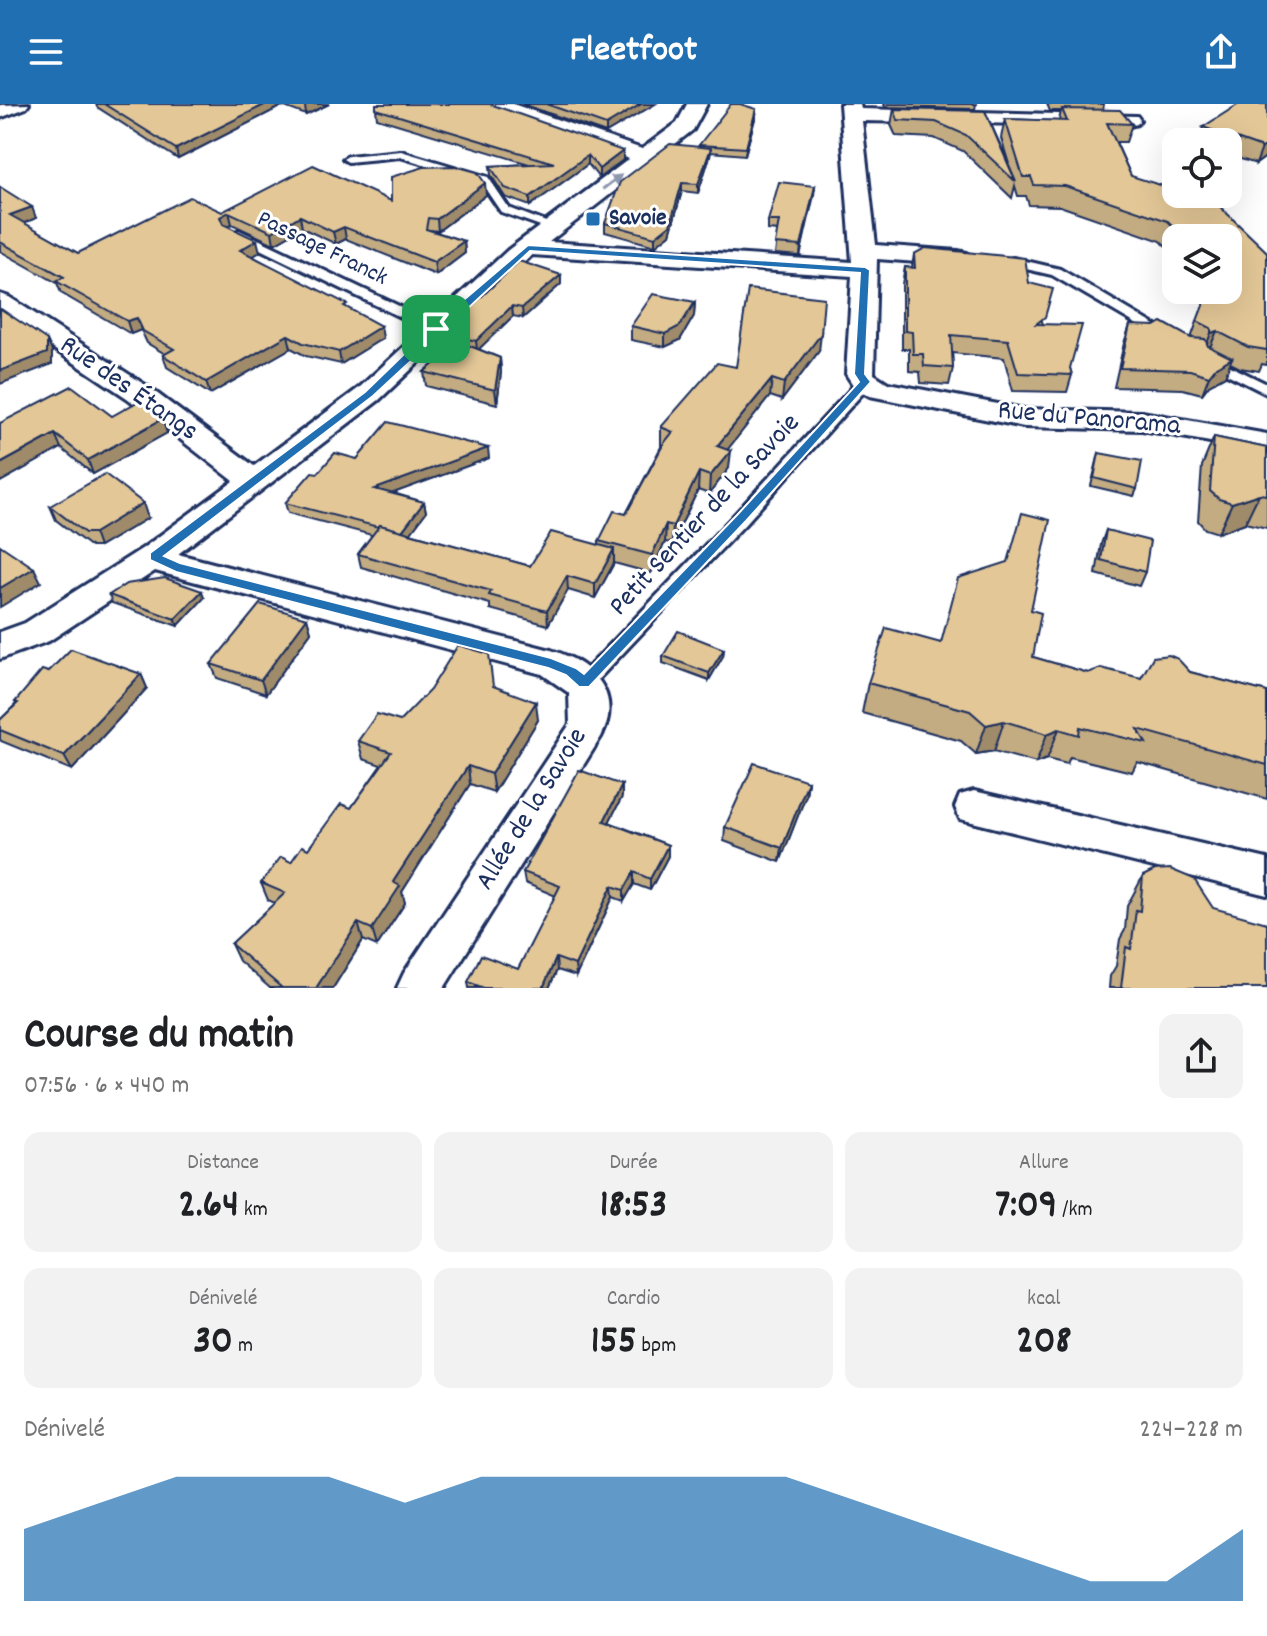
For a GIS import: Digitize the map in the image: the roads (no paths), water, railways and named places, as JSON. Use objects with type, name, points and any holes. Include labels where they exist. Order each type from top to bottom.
[{"type":"street","points":[[0,112],[19,104]]},
{"type":"street","points":[[494,104],[644,157]]},
{"type":"street","points":[[0,646],[37,632],[154,556],[369,394],[436,329],[528,248],[686,126],[697,104]]},
{"type":"street","points":[[865,382],[860,374],[865,260],[851,109],[1130,120]]},
{"type":"street","points":[[528,248],[1013,262]]},
{"type":"street","name":"Rue des Étangs","points":[[0,303],[265,473]]},
{"type":"street","name":"Rue du Panorama","points":[[865,382],[880,390],[1024,418],[1142,421],[1267,443]]},
{"type":"street","points":[[154,556],[176,567],[551,663],[571,671],[584,683]]},
{"type":"street","name":"Allée de la Savoie","points":[[419,988],[588,727],[590,697],[584,683]]},
{"type":"street","points":[[974,807],[1267,877]]},
{"type":"lane","points":[[348,159],[401,154],[484,179],[505,210],[553,227]]},
{"type":"lane","name":"Passage Franck","points":[[231,231],[436,329]]},
{"type":"lane","points":[[1013,262],[1056,272],[1180,344]]},
{"type":"lane","points":[[1207,359],[1267,390]]},
{"type":"lane","name":"Petit Sentier de la Savoie","points":[[584,683],[865,382]]},
{"type":"place","name":"Savoie","points":[[593,219]]}]
